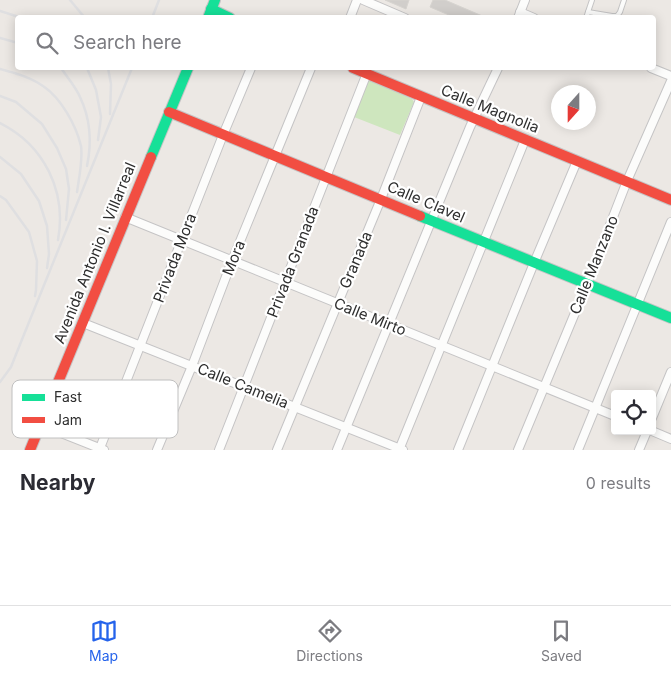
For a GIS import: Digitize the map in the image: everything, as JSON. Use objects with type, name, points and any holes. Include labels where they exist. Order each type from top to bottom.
[{"type":"street","points":[[351,15],[357,0]]},
{"type":"street","points":[[363,0],[398,15]]},
{"type":"street","points":[[519,15],[525,0]]},
{"type":"street","points":[[211,9],[224,15]]},
{"type":"street","name":"Avenida Antonio I. Villarreal","points":[[60,380],[125,217],[187,70]]},
{"type":"street","name":"Privada Mora","points":[[128,380],[223,135],[251,70]]},
{"type":"street","name":"Mora","points":[[178,400],[232,261],[311,70]]},
{"type":"street","name":"Calle Magnolia","points":[[359,70],[671,200]]},
{"type":"street","points":[[337,450],[388,324],[497,70]]},
{"type":"street","points":[[656,70],[671,76]]},
{"type":"street","name":"Privada Granada","points":[[219,450],[367,73]]},
{"type":"street","name":"Calle Manzano","points":[[518,450],[627,182],[671,81]]},
{"type":"street","name":"Granada","points":[[277,450],[381,199],[421,96]]},
{"type":"street","name":"Calle Clavel","points":[[169,112],[671,318]]},
{"type":"street","points":[[400,450],[440,346],[525,140]]},
{"type":"street","points":[[458,450],[577,160]]},
{"type":"street","name":"Calle Mirto","points":[[125,217],[611,414]]},
{"type":"street","points":[[578,450],[671,222]]},
{"type":"street","name":"Calle Camelia","points":[[83,323],[295,406],[400,450]]},
{"type":"street","points":[[656,408],[671,372]]},
{"type":"street","points":[[656,433],[671,439]]},
{"type":"street","points":[[639,450],[645,435]]},
{"type":"street","name":"Avenida Antonio I. Villarreal","points":[[30,450],[35,438]]},
{"type":"street","points":[[75,438],[103,449]]},
{"type":"street","name":"Mora","points":[[157,450],[162,438]]},
{"type":"lane","points":[[587,15],[592,0]]},
{"type":"lane","points":[[618,15],[624,0]]},
{"type":"lane","points":[[588,12],[610,15]]},
{"type":"green space","points":[[371,80],[412,99],[414,102],[400,135],[354,117],[368,82]]},
{"type":"building","points":[[385,0],[409,0],[406,9]]},
{"type":"building","points":[[433,0],[445,0],[480,15],[449,15],[430,7]]},
{"type":"railway","points":[[70,0],[82,15]]},
{"type":"railway","points":[[153,15],[159,0]]},
{"type":"railway","points":[[0,11],[15,16]]},
{"type":"railway","points":[[0,38],[15,42]]},
{"type":"railway","points":[[0,69],[38,83],[50,91],[62,105],[75,129],[81,146],[77,192]]},
{"type":"railway","points":[[62,70],[74,86],[84,106],[90,131],[87,166]]},
{"type":"railway","points":[[88,70],[96,90],[101,117],[98,140]]},
{"type":"railway","points":[[108,70],[111,84],[110,114]]},
{"type":"railway","points":[[0,382],[11,367],[131,70]]},
{"type":"railway","points":[[0,96],[16,102],[42,124],[57,148],[66,169],[69,189],[66,220]]},
{"type":"railway","points":[[0,123],[15,132],[29,144],[49,171],[59,204],[58,240]]},
{"type":"railway","points":[[0,157],[21,174],[39,201],[47,226],[49,254],[47,268]]},
{"type":"railway","points":[[0,196],[6,200],[29,232],[37,261],[35,296]]},
{"type":"traffic: fast","points":[[209,15],[215,0]]},
{"type":"traffic: fast","points":[[211,9],[224,15]]},
{"type":"traffic: fast","points":[[151,157],[187,70]]},
{"type":"traffic: fast","points":[[420,216],[671,318]]},
{"type":"traffic: jam","points":[[358,70],[671,200]]},
{"type":"traffic: jam","points":[[169,112],[420,216]]},
{"type":"traffic: jam","points":[[59,380],[151,157]]},
{"type":"traffic: jam","points":[[30,450],[35,438]]}]
